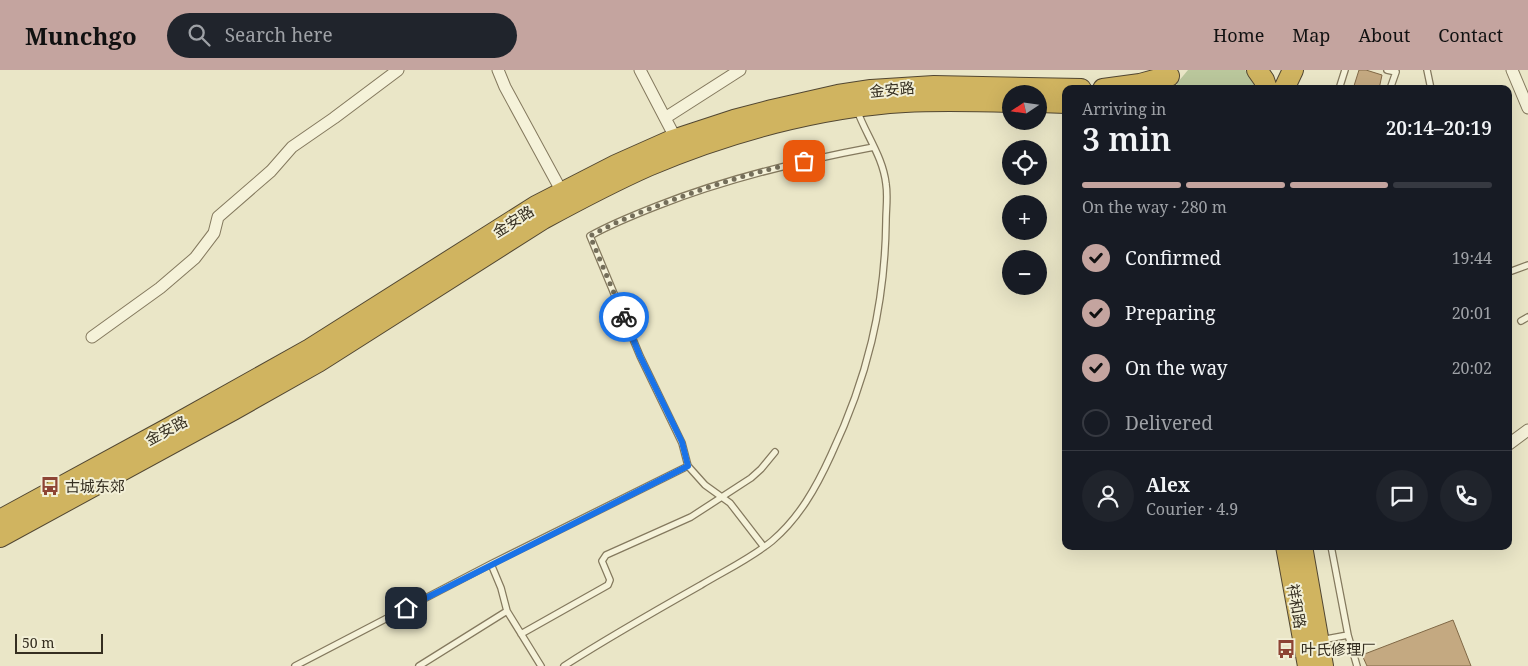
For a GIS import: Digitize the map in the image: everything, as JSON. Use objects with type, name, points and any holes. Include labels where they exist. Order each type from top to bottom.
[{"type":"highway","points":[[1257,70],[1266,85]]},
{"type":"highway","points":[[1286,85],[1294,70]]},
{"type":"highway","points":[[1133,85],[1169,78]]},
{"type":"highway","name":"金安路","points":[[0,520],[310,349],[498,229],[562,192],[616,165],[676,140],[734,120],[804,102],[871,90],[934,86],[1062,89]]},
{"type":"highway","name":"金安路","points":[[0,537],[318,362],[506,242],[582,198],[648,166],[702,145],[775,124],[856,107],[927,101],[1002,102]]},
{"type":"highway","points":[[1048,102],[1062,103]]},
{"type":"highway","name":"祥和路","points":[[1287,550],[1308,666]]},
{"type":"highway","name":"祥和路","points":[[1303,550],[1323,666]]},
{"type":"street","points":[[92,337],[160,288],[195,258],[214,233],[218,217],[272,171],[292,147],[398,70]]},
{"type":"street","points":[[498,70],[505,87],[562,192]]},
{"type":"street","points":[[640,70],[676,140]]},
{"type":"street","points":[[665,118],[740,70]]},
{"type":"street","points":[[1512,70],[1528,108]]},
{"type":"street","points":[[1512,442],[1528,430]]},
{"type":"lane","points":[[1340,85],[1345,70]]},
{"type":"lane","points":[[1387,70],[1396,72],[1391,85]]},
{"type":"lane","points":[[1427,70],[1430,85]]},
{"type":"lane","points":[[564,666],[744,561],[764,547],[785,529],[808,500],[823,472],[849,414],[867,361],[879,307],[886,246],[886,184],[883,168],[862,126],[856,107]]},
{"type":"lane","points":[[764,547],[730,503],[705,485],[688,466],[682,442],[640,356],[590,236],[654,207],[735,179],[796,163],[874,148]]},
{"type":"lane","points":[[1512,271],[1528,265]]},
{"type":"lane","points":[[1521,321],[1528,317]]},
{"type":"lane","points":[[520,634],[608,585],[610,580],[602,561],[606,555],[691,517],[751,478],[761,469],[774,452]]},
{"type":"lane","points":[[295,666],[491,564],[688,466]]},
{"type":"lane","points":[[1333,550],[1348,635],[1357,666]]},
{"type":"lane","points":[[491,564],[507,611],[541,666]]},
{"type":"lane","points":[[419,666],[507,611]]},
{"type":"lane","points":[[1319,640],[1348,635]]},
{"type":"green space","points":[[1188,70],[1245,70],[1257,85],[1176,85]]},
{"type":"building","points":[[1359,70],[1382,75],[1380,85],[1354,85]]},
{"type":"building","points":[[1453,620],[1471,666],[1367,666],[1362,655]]},
{"type":"way so far","points":[[624,317],[590,236],[676,198],[735,179],[804,161]]},
{"type":"place","name":"古城东郊","points":[[50,486]]},
{"type":"place","name":"叶氏修理厂","points":[[1286,649]]},
{"type":"route","points":[[406,608],[688,466],[682,442],[640,356],[624,317]]}]
